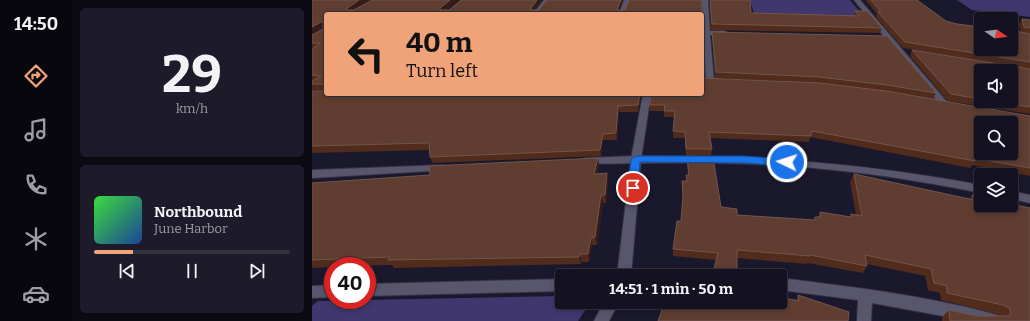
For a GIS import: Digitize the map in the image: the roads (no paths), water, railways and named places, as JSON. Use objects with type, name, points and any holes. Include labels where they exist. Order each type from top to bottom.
[{"type":"street","points":[[538,12],[547,0]]},
{"type":"street","points":[[623,12],[627,0]]},
{"type":"street","points":[[706,0],[710,81]]},
{"type":"street","points":[[857,0],[889,37],[905,52],[949,105],[930,102]]},
{"type":"street","points":[[708,33],[731,34]]},
{"type":"street","points":[[881,37],[889,37]]},
{"type":"street","points":[[625,269],[636,159],[647,96]]},
{"type":"street","points":[[573,162],[636,159],[744,160],[844,166],[950,182],[974,187]]},
{"type":"street","points":[[312,174],[454,167]]},
{"type":"street","points":[[1018,196],[1030,199]]},
{"type":"street","points":[[376,290],[555,285]]},
{"type":"street","points":[[787,285],[865,295],[958,311],[994,321]]},
{"type":"street","points":[[312,292],[324,291]]},
{"type":"street","points":[[864,321],[865,295]]},
{"type":"street","points":[[601,321],[608,309]]}]
